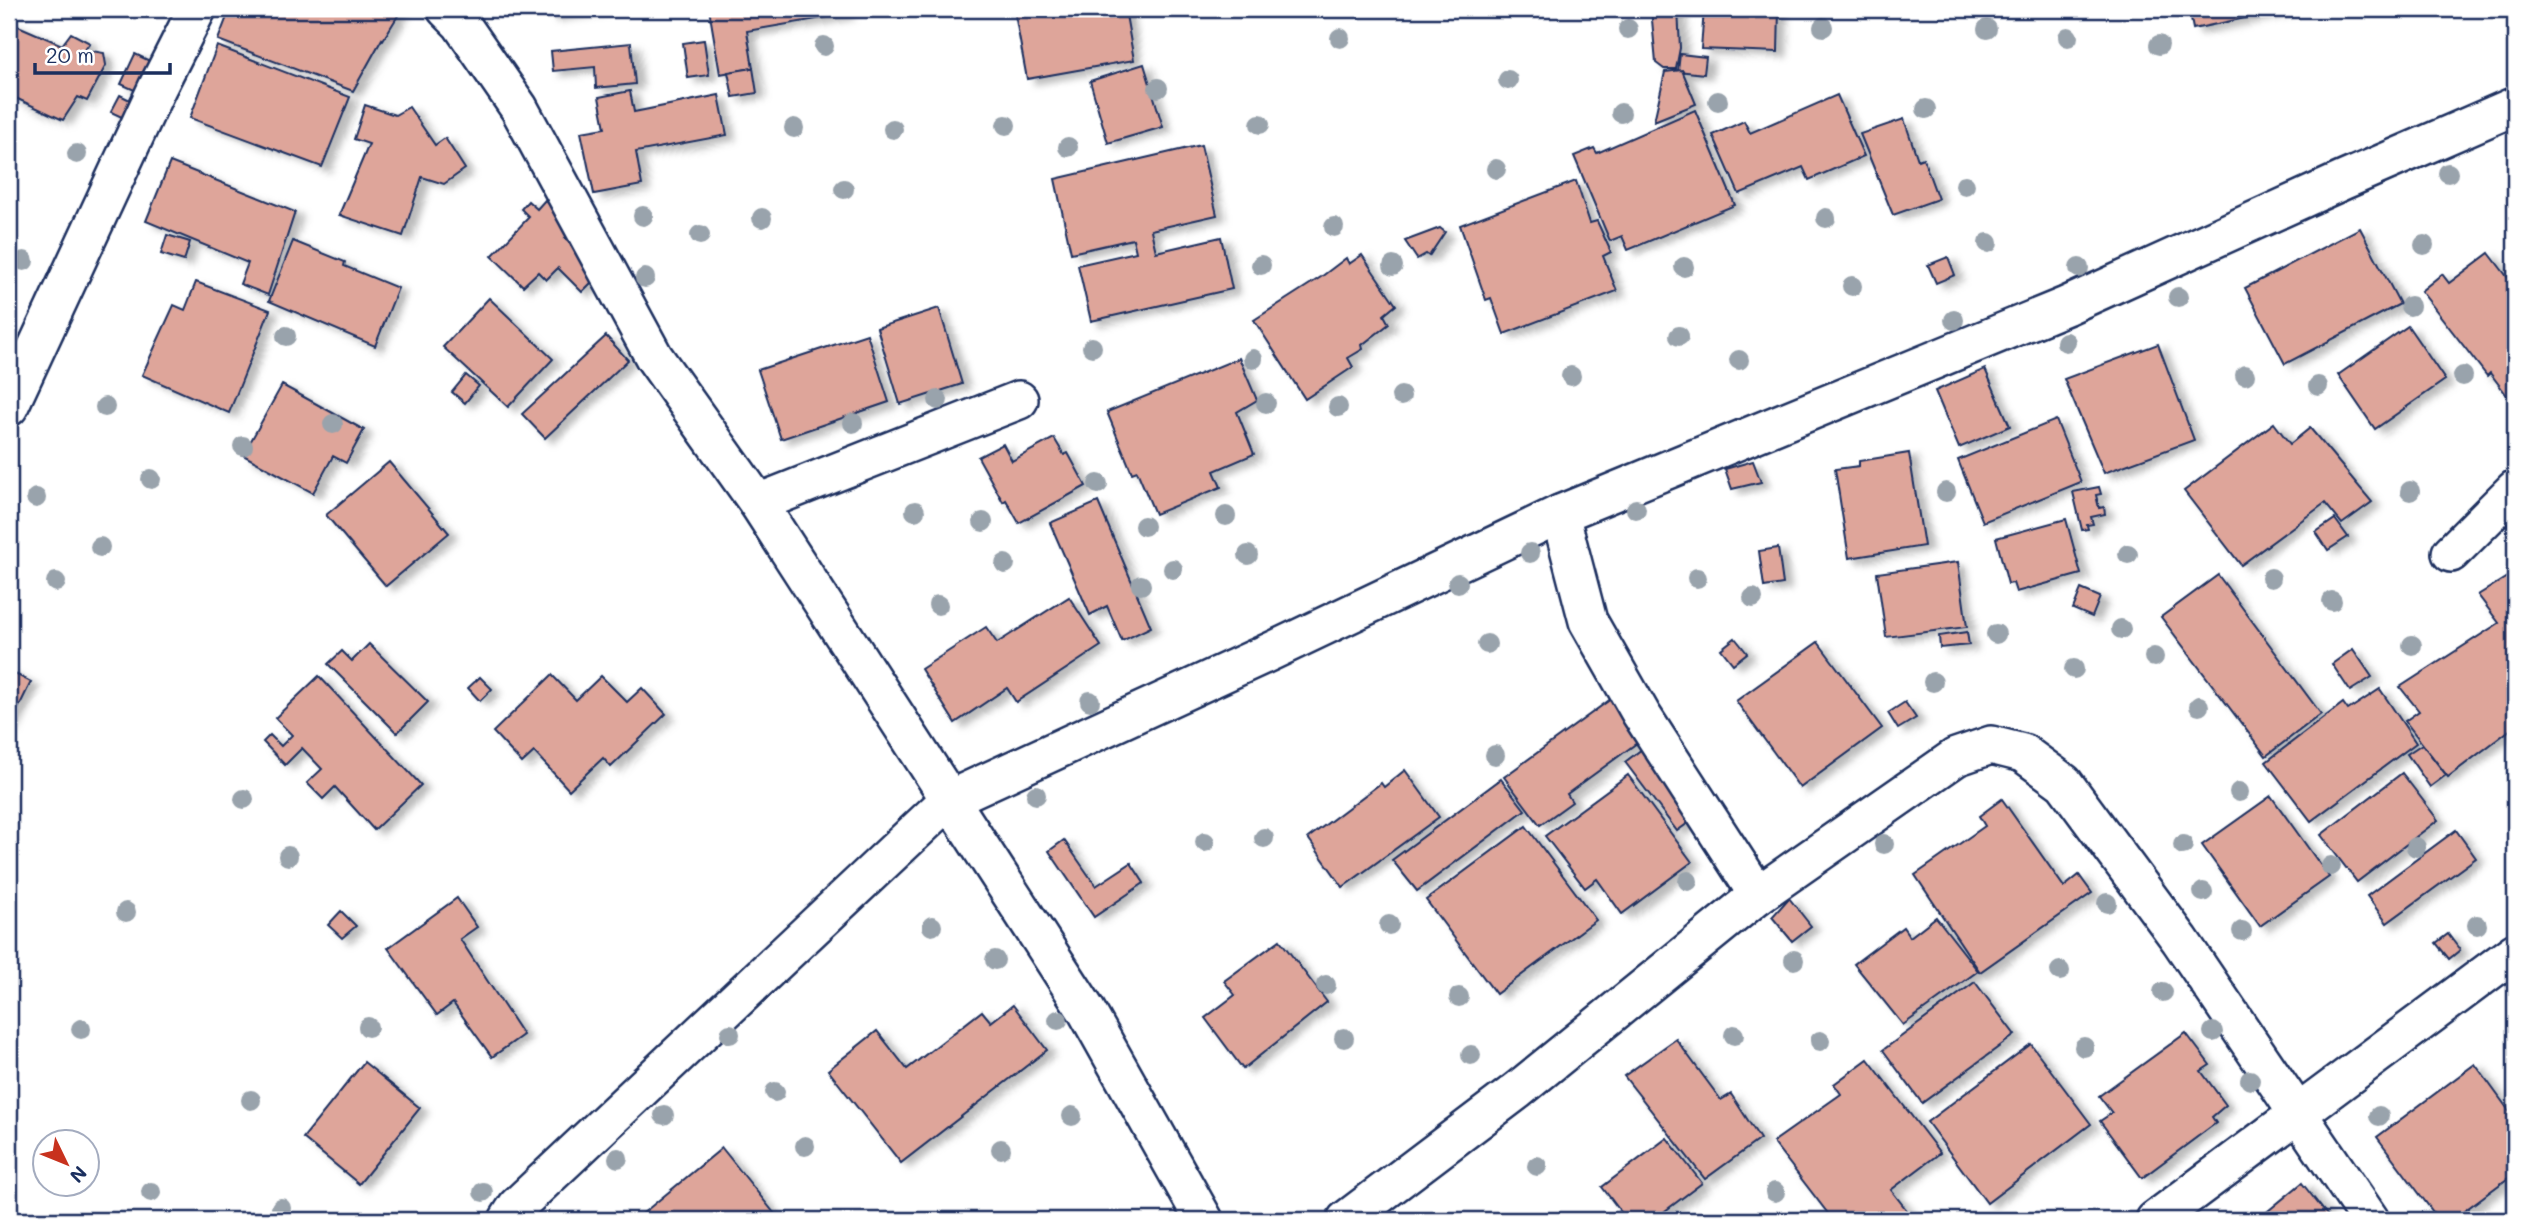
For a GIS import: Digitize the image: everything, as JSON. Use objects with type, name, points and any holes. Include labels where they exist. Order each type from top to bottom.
[{"type":"street","points":[[9,407],[157,88],[197,9]]},
{"type":"street","points":[[446,9],[461,24],[519,108],[654,357],[758,503],[1086,1010],[1205,1220]]},
{"type":"street","points":[[508,1220],[517,1206],[950,799],[1275,650],[1560,514],[2066,306],[2515,106]]},
{"type":"street","points":[[758,503],[1018,400]]},
{"type":"street","points":[[2451,553],[2515,489]]},
{"type":"street","points":[[1560,514],[1588,621],[1641,714],[1758,895]]},
{"type":"street","points":[[1346,1220],[1518,1090],[1758,895],[1956,757],[1991,745],[2023,753],[2064,783],[2179,940],[2370,1220]]},
{"type":"street","points":[[2155,1220],[2515,951]]},
{"type":"building","points":[[230,9],[402,9],[353,91],[218,40]]},
{"type":"building","points":[[548,9],[600,9],[549,16]]},
{"type":"building","points":[[709,9],[845,9],[846,14],[747,31],[753,68],[720,74]]},
{"type":"building","points":[[1014,9],[1125,9],[1134,60],[1027,79]]},
{"type":"building","points":[[1651,9],[1678,9],[1680,48],[1676,69],[1664,69],[1656,63]]},
{"type":"building","points":[[1704,9],[1779,9],[1778,52],[1701,49]]},
{"type":"building","points":[[2189,9],[2288,9],[2193,29]]},
{"type":"building","points":[[9,22],[62,45],[71,33],[90,43],[81,55],[86,58],[92,51],[104,53],[106,65],[87,101],[78,97],[63,120],[9,95]]},
{"type":"building","points":[[704,40],[709,75],[688,78],[683,43]]},
{"type":"building","points":[[631,43],[635,84],[596,88],[595,67],[553,71],[551,51]]},
{"type":"building","points":[[217,46],[350,97],[322,167],[190,118]]},
{"type":"building","points":[[135,54],[154,63],[141,93],[121,84]]},
{"type":"building","points":[[1680,54],[1706,57],[1704,74],[1678,71]]},
{"type":"building","points":[[1144,64],[1163,127],[1108,143],[1090,81]]},
{"type":"building","points":[[753,68],[757,93],[733,97],[728,72]]},
{"type":"building","points":[[1682,70],[1696,104],[1654,121],[1665,72]]},
{"type":"building","points":[[630,91],[634,112],[719,95],[727,135],[636,152],[642,185],[594,194],[581,132],[605,128],[599,97]]},
{"type":"building","points":[[120,95],[136,103],[128,120],[111,112]]},
{"type":"building","points":[[1837,95],[1864,156],[1809,180],[1803,167],[1739,194],[1713,135],[1744,121],[1750,133]]},
{"type":"building","points":[[365,105],[395,115],[409,107],[435,145],[445,138],[465,169],[444,184],[422,177],[403,236],[339,215],[369,144],[354,139]]},
{"type":"building","points":[[1695,110],[1735,205],[1628,250],[1622,236],[1610,241],[1574,156],[1594,148],[1597,153]]},
{"type":"building","points":[[1904,119],[1918,160],[1923,158],[1938,199],[1893,215],[1860,134]]},
{"type":"building","points":[[1201,145],[1217,215],[1151,230],[1156,252],[1221,237],[1232,289],[1091,321],[1078,265],[1136,252],[1133,239],[1071,253],[1055,179]]},
{"type":"building","points":[[170,162],[295,212],[268,295],[240,284],[248,263],[146,221]]},
{"type":"building","points":[[1576,181],[1590,223],[1597,221],[1611,252],[1603,256],[1617,291],[1504,334],[1491,298],[1486,300],[1460,225]]},
{"type":"building","points":[[545,200],[574,229],[565,239],[606,277],[593,281],[582,292],[558,268],[546,280],[538,272],[523,286],[492,256],[529,217],[521,209],[528,201],[537,209]]},
{"type":"building","points":[[1440,228],[1445,232],[1429,256],[1426,254],[1417,259],[1405,241]]},
{"type":"building","points":[[2360,228],[2400,304],[2285,364],[2245,288]]},
{"type":"building","points":[[167,235],[190,242],[184,261],[161,254]]},
{"type":"building","points":[[293,241],[398,288],[375,346],[269,301]]},
{"type":"building","points":[[2489,253],[2515,287],[2515,406],[2490,373],[2487,376],[2421,291],[2442,274],[2449,283]]},
{"type":"building","points":[[1362,255],[1396,305],[1384,315],[1389,324],[1362,345],[1363,349],[1348,358],[1353,367],[1305,399],[1254,320],[1346,258],[1349,264]]},
{"type":"building","points":[[1948,257],[1955,275],[1936,283],[1928,265]]},
{"type":"building","points":[[196,282],[270,310],[229,413],[142,375],[174,305],[185,310]]},
{"type":"building","points":[[489,298],[553,359],[508,407],[443,347]]},
{"type":"building","points":[[939,308],[962,384],[900,404],[877,328]]},
{"type":"building","points":[[2408,326],[2445,380],[2375,429],[2338,375]]},
{"type":"building","points":[[867,334],[889,402],[781,439],[758,370]]},
{"type":"building","points":[[9,336],[21,337],[9,366]]},
{"type":"building","points":[[606,336],[628,360],[545,438],[522,414]]},
{"type":"building","points":[[2158,344],[2194,440],[2104,473],[2064,379]]},
{"type":"building","points":[[1239,358],[1257,400],[1237,412],[1254,454],[1214,471],[1221,487],[1155,514],[1137,471],[1132,473],[1107,412]]},
{"type":"building","points":[[1985,369],[2010,426],[1959,448],[1935,391]]},
{"type":"building","points":[[466,375],[479,386],[465,403],[452,392]]},
{"type":"building","points":[[282,385],[364,430],[346,463],[333,456],[313,493],[243,455]]},
{"type":"building","points":[[2056,420],[2081,482],[1983,522],[1958,460]]},
{"type":"building","points":[[2274,423],[2290,444],[2310,428],[2372,502],[2342,524],[2325,503],[2241,565],[2184,491]]},
{"type":"building","points":[[1054,438],[1064,455],[1068,453],[1086,486],[1019,523],[1006,500],[1003,502],[978,457],[1003,444],[1012,461]]},
{"type":"building","points":[[1909,453],[1924,546],[1849,558],[1835,469],[1859,466],[1859,461]]},
{"type":"building","points":[[1753,461],[1761,482],[1732,489],[1725,469]]},
{"type":"building","points":[[389,462],[449,533],[386,586],[326,515]]},
{"type":"building","points":[[2099,487],[2101,494],[2096,495],[2099,508],[2104,507],[2105,514],[2091,517],[2093,524],[2082,530],[2073,492]]},
{"type":"building","points":[[1098,502],[1151,627],[1122,641],[1107,606],[1090,615],[1050,523]]},
{"type":"building","points":[[2066,519],[2081,574],[2016,592],[2013,583],[2008,584],[1996,538]]},
{"type":"building","points":[[2335,519],[2348,537],[2328,550],[2316,532]]},
{"type":"building","points":[[1778,548],[1783,584],[1764,587],[1759,551]]},
{"type":"building","points":[[1958,562],[1967,627],[1886,637],[1877,573]]},
{"type":"building","points":[[2515,572],[2515,726],[2448,777],[2405,721],[2419,711],[2400,687],[2499,623],[2478,595]]},
{"type":"building","points":[[2218,575],[2321,714],[2266,756],[2161,617]]},
{"type":"building","points":[[2081,589],[2100,597],[2092,617],[2073,609]]},
{"type":"building","points":[[1069,597],[1101,646],[1016,702],[1007,688],[955,723],[921,669],[986,627],[997,643]]},
{"type":"building","points":[[1967,632],[1969,645],[1940,648],[1939,636]]},
{"type":"building","points":[[1735,638],[1747,653],[1733,664],[1721,649]]},
{"type":"building","points":[[1818,642],[1882,728],[1800,788],[1736,701]]},
{"type":"building","points":[[369,644],[428,702],[397,733],[328,664],[342,651],[352,661]]},
{"type":"building","points":[[2353,649],[2372,677],[2350,691],[2332,664]]},
{"type":"building","points":[[9,671],[31,682],[9,727]]},
{"type":"building","points":[[552,675],[576,700],[601,676],[627,702],[642,688],[666,714],[611,767],[603,758],[569,790],[534,752],[522,763],[493,732]]},
{"type":"building","points":[[319,676],[421,785],[374,830],[335,787],[323,799],[307,783],[322,769],[302,748],[285,765],[263,742],[270,735],[281,746],[292,735],[275,718]]},
{"type":"building","points":[[480,677],[492,689],[480,701],[468,688]]},
{"type":"building","points":[[2380,689],[2416,743],[2311,821],[2266,762],[2343,703],[2348,710]]},
{"type":"building","points":[[1611,699],[1641,740],[1567,794],[1572,802],[1540,825],[1504,777]]},
{"type":"building","points":[[1905,702],[1916,718],[1898,729],[1888,713]]},
{"type":"building","points":[[2422,744],[2446,775],[2430,787],[2407,754]]},
{"type":"building","points":[[1646,746],[1699,815],[1677,831],[1625,762]]},
{"type":"building","points":[[1405,770],[1439,817],[1343,887],[1308,838],[1381,783],[1384,787]]},
{"type":"building","points":[[2402,773],[2438,820],[2357,882],[2321,835]]},
{"type":"building","points":[[1628,775],[1692,862],[1622,914],[1597,879],[1585,888],[1545,836]]},
{"type":"building","points":[[1501,779],[1525,810],[1417,891],[1392,860]]},
{"type":"building","points":[[2271,796],[2329,877],[2260,926],[2202,845]]},
{"type":"building","points":[[2002,799],[2064,887],[2079,875],[2092,893],[1980,972],[1915,875],[1985,826],[1979,816]]},
{"type":"building","points":[[1526,826],[1596,920],[1496,994],[1426,900]]},
{"type":"building","points":[[2456,830],[2476,858],[2387,923],[2367,896]]},
{"type":"building","points":[[1064,840],[1096,886],[1131,863],[1144,883],[1094,917],[1049,851]]},
{"type":"building","points":[[457,898],[477,927],[460,939],[523,1035],[492,1057],[453,1003],[437,1015],[388,948]]},
{"type":"building","points":[[1789,898],[1811,926],[1792,941],[1772,917]]},
{"type":"building","points":[[341,911],[356,926],[342,938],[328,925]]},
{"type":"building","points":[[1936,917],[1978,971],[1903,1025],[1854,964],[1903,927],[1910,937]]},
{"type":"building","points":[[2448,934],[2460,950],[2449,959],[2436,943]]},
{"type":"building","points":[[1280,940],[1327,1002],[1243,1069],[1205,1018],[1235,995],[1224,981]]},
{"type":"building","points":[[1975,982],[2015,1035],[1922,1103],[1883,1050]]},
{"type":"building","points":[[1013,1005],[1047,1050],[901,1163],[828,1070],[877,1031],[907,1069],[982,1011],[991,1022]]},
{"type":"building","points":[[2186,1033],[2210,1065],[2201,1071],[2226,1105],[2212,1117],[2216,1123],[2142,1178],[2100,1121],[2112,1113],[2099,1096]]},
{"type":"building","points":[[1676,1039],[1721,1100],[1731,1094],[1760,1139],[1705,1179],[1624,1076]]},
{"type":"building","points":[[2031,1044],[2091,1124],[1987,1203],[1927,1122]]},
{"type":"building","points":[[1868,1059],[1940,1153],[1891,1190],[1909,1213],[1898,1220],[1833,1220],[1773,1142],[1841,1094],[1834,1084]]},
{"type":"building","points":[[364,1062],[420,1108],[359,1184],[303,1138]]},
{"type":"building","points":[[2475,1064],[2515,1119],[2515,1173],[2452,1220],[2439,1220],[2377,1137]]},
{"type":"building","points":[[1667,1138],[1702,1183],[1653,1220],[1627,1220],[1602,1187]]},
{"type":"building","points":[[722,1148],[778,1218],[636,1219]]},
{"type":"building","points":[[2302,1183],[2331,1220],[2257,1220]]}]
